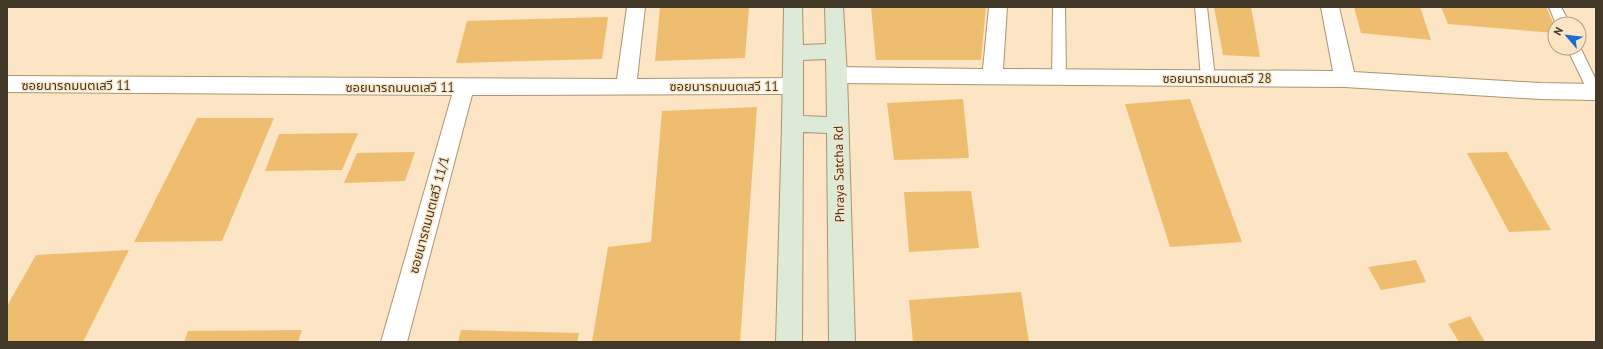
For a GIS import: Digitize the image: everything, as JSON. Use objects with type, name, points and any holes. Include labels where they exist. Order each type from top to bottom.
[{"type":"main road","points":[[790,342],[793,7]]},
{"type":"main road","name":"Phraya Satcha Rd","points":[[834,7],[837,75],[842,342]]},
{"type":"main road","points":[[793,53],[836,51]]},
{"type":"main road","points":[[793,124],[838,125]]},
{"type":"street","points":[[626,87],[636,7]]},
{"type":"street","points":[[992,76],[998,7]]},
{"type":"street","points":[[1330,7],[1345,79]]},
{"type":"street","name":"ซอยนารถมนตเสวี 28","points":[[837,75],[1345,79],[1540,91],[1595,92]]},
{"type":"street","name":"ซอยนารถมนตเสวี 11","points":[[7,84],[464,87],[793,86]]},
{"type":"street","name":"ซอยนารถมนตเสวี 11/1","points":[[394,342],[464,87]]},
{"type":"lane","points":[[1059,7],[1059,77]]},
{"type":"lane","points":[[1201,7],[1208,78]]},
{"type":"lane","points":[[1578,56],[1595,92]]},
{"type":"building","points":[[660,7],[749,7],[745,58],[655,61]]},
{"type":"building","points":[[871,7],[986,7],[981,60],[876,60]]},
{"type":"building","points":[[1214,7],[1251,7],[1260,57],[1223,55]]},
{"type":"building","points":[[1354,7],[1420,7],[1431,40],[1361,33]]},
{"type":"building","points":[[1441,7],[1546,7],[1550,16],[1547,16],[1547,32],[1448,24]]},
{"type":"building","points":[[608,17],[602,59],[456,63],[467,21]]},
{"type":"building","points":[[963,99],[969,158],[894,160],[887,103]]},
{"type":"building","points":[[1190,99],[1242,242],[1170,247],[1125,104]]},
{"type":"building","points":[[757,107],[740,342],[592,342],[608,247],[651,242],[662,111]]},
{"type":"building","points":[[197,118],[274,118],[222,241],[134,242]]},
{"type":"building","points":[[358,133],[342,170],[265,171],[279,134]]},
{"type":"building","points":[[415,152],[405,181],[344,183],[357,153]]},
{"type":"building","points":[[1507,152],[1551,230],[1509,232],[1467,153]]},
{"type":"building","points":[[971,191],[979,248],[909,252],[904,192]]},
{"type":"building","points":[[129,250],[83,342],[7,342],[7,306],[36,255]]},
{"type":"building","points":[[1416,260],[1426,282],[1381,290],[1368,267]]},
{"type":"building","points":[[1021,292],[1029,342],[913,342],[909,300]]},
{"type":"building","points":[[1470,316],[1485,342],[1459,342],[1448,324]]},
{"type":"building","points":[[302,330],[298,342],[184,342],[188,331]]},
{"type":"building","points":[[461,330],[579,333],[577,342],[458,342]]}]
